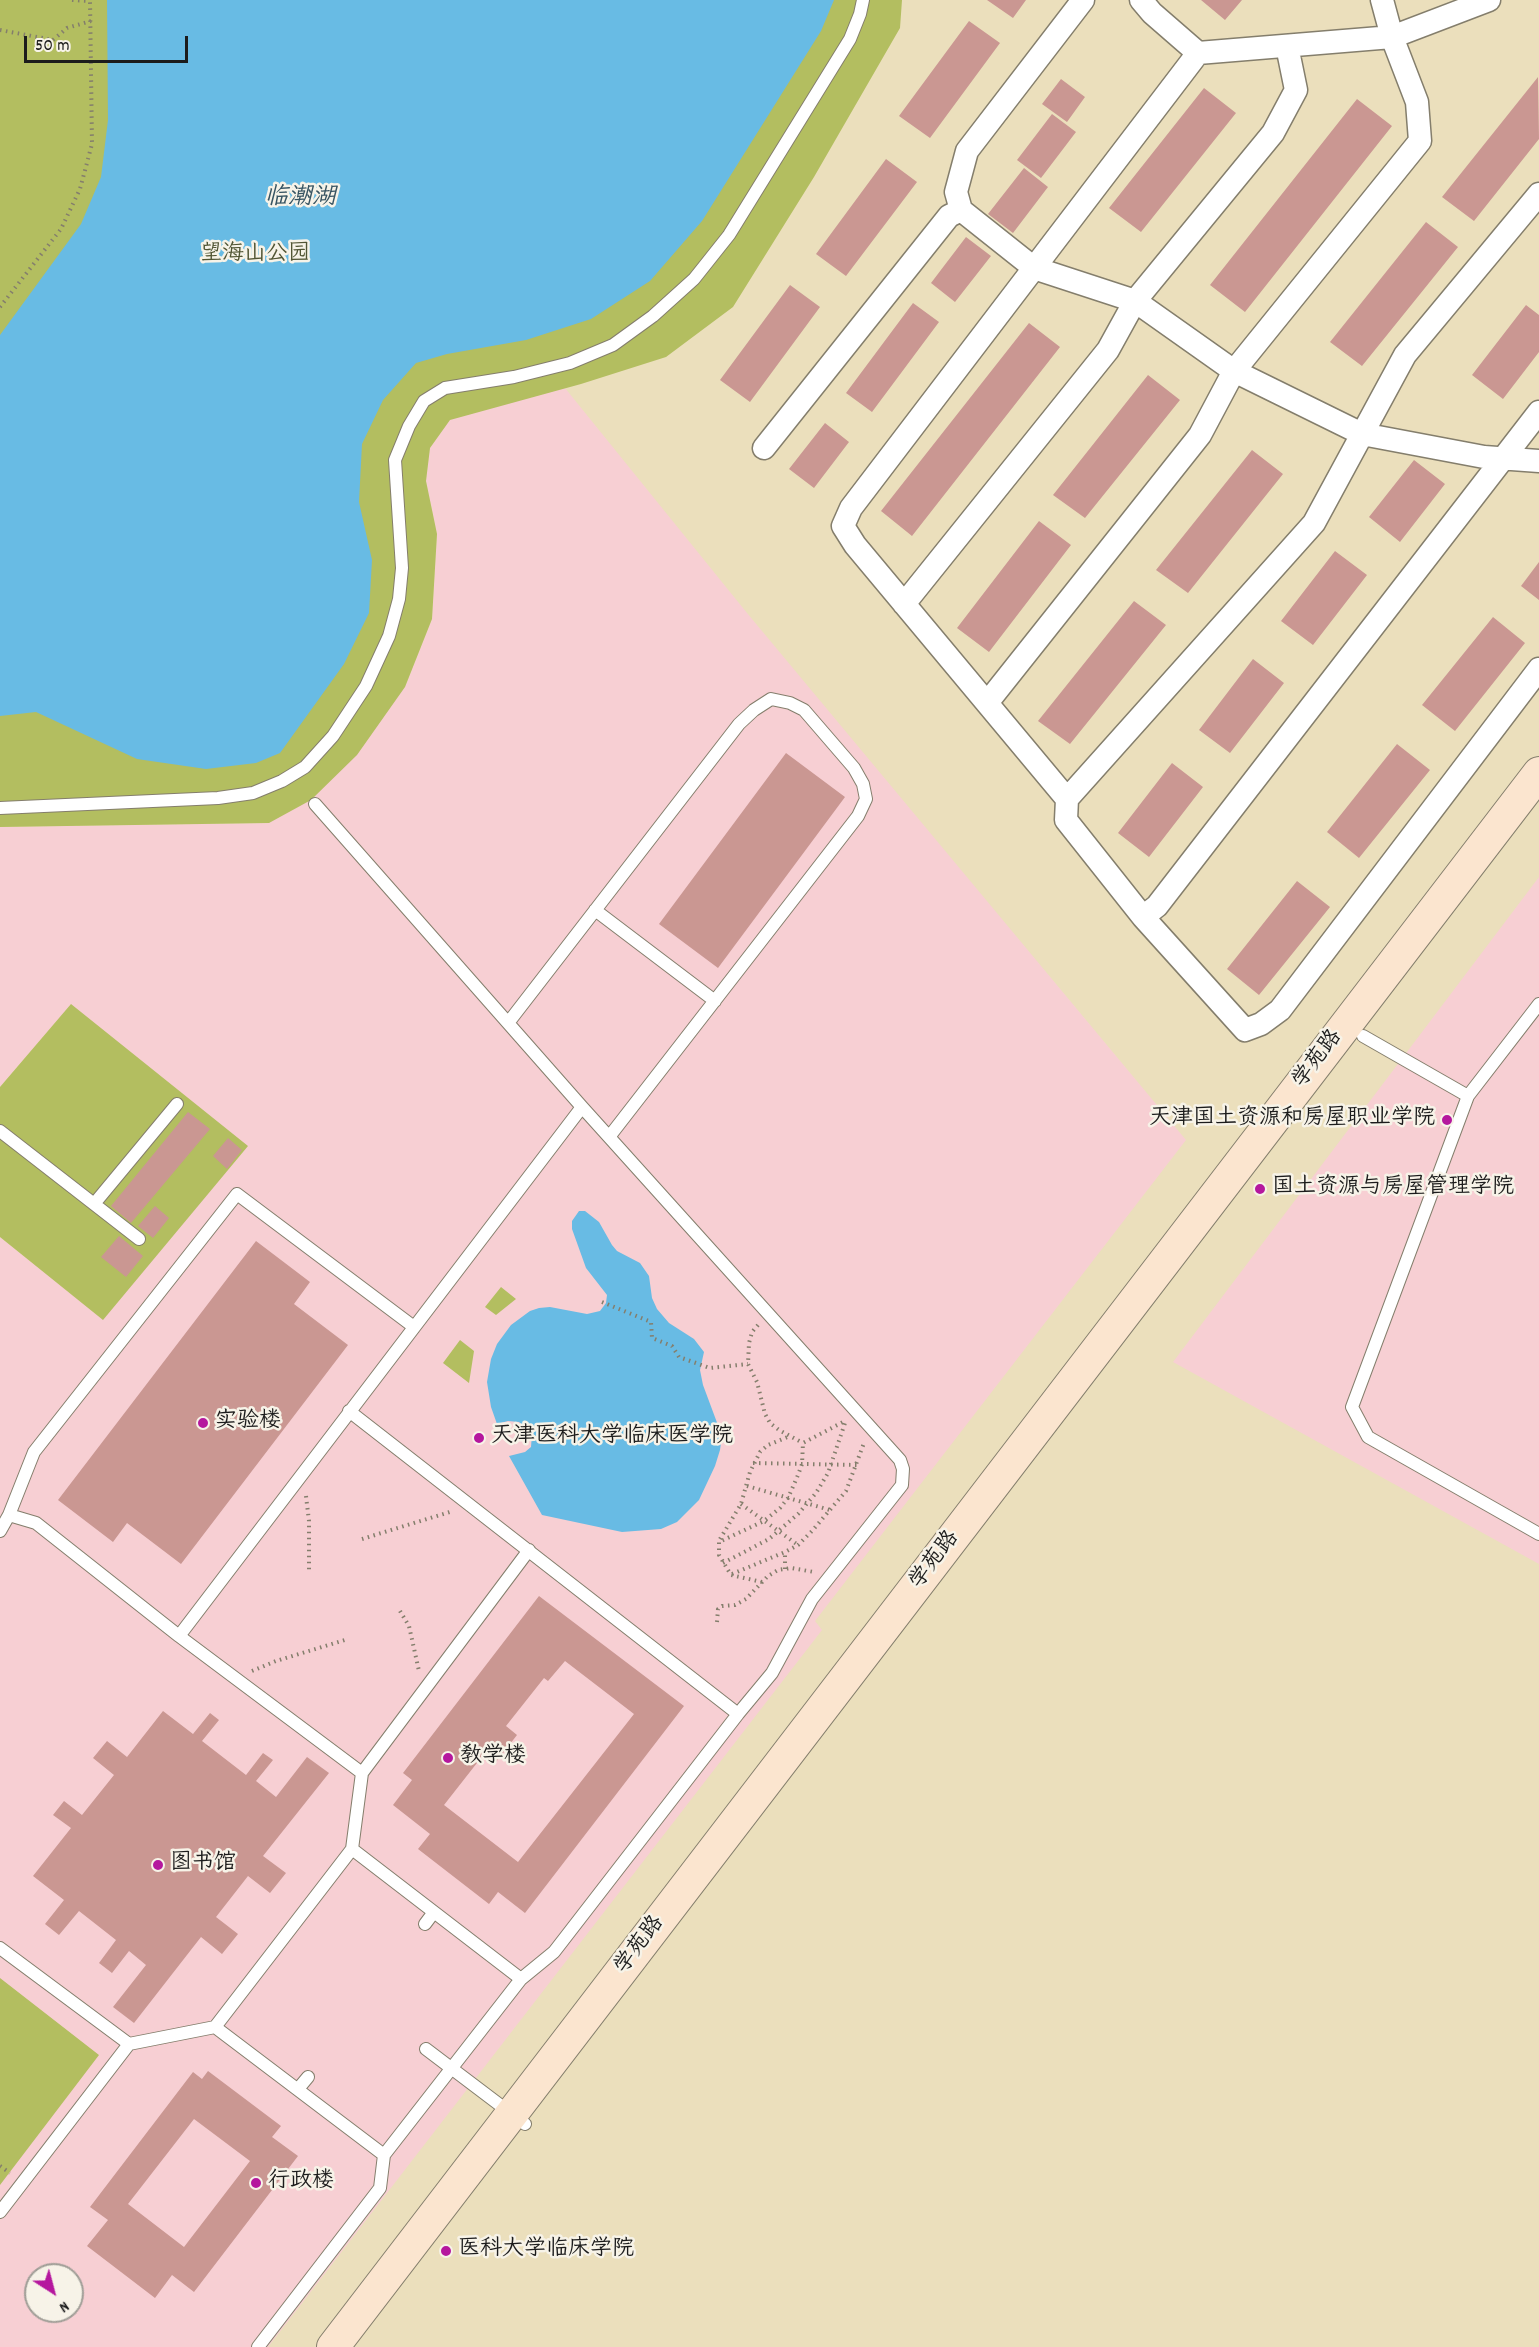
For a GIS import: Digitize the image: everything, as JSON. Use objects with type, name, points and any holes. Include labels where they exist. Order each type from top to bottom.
[{"type":"street","points":[[1083,0],[967,151],[956,192],[961,210],[1034,268],[1135,301],[1234,371],[1362,434],[1484,458],[1539,461]]},
{"type":"street","points":[[1141,0],[1152,13],[1198,53],[1392,38],[1489,0]]},
{"type":"street","points":[[987,703],[1200,435],[1234,371],[1420,141],[1417,102],[1392,38],[1382,0]]},
{"type":"street","points":[[904,604],[1108,350],[1135,301],[1273,133],[1296,90],[1287,46]]},
{"type":"street","points":[[1067,799],[904,604],[843,526],[851,508],[1198,53]]},
{"type":"street","points":[[1539,194],[1405,355],[1314,523],[1067,799],[1066,820],[1143,917],[1245,1030],[1260,1024],[1280,1010],[1539,669]]},
{"type":"street","points":[[764,448],[949,216],[961,210]]},
{"type":"street","points":[[1143,917],[1157,906],[1539,412]]},
{"type":"street","name":"学苑路","points":[[353,2347],[518,2120],[1539,773]]},
{"type":"street","name":"学苑路","points":[[333,2347],[518,2120],[1045,1451],[1539,807]]},
{"type":"lane","points":[[0,808],[218,798],[253,793],[282,781],[305,767],[333,736],[366,686],[389,636],[399,599],[402,568],[395,460],[409,426],[424,401],[445,388],[570,363],[613,345],[653,316],[694,279],[729,235],[850,39],[863,0]]},
{"type":"lane","points":[[508,1023],[739,724],[771,699],[790,703],[804,710],[854,768],[863,784],[866,799],[858,816],[609,1137]]},
{"type":"lane","points":[[258,2347],[380,2188],[384,2155],[521,1979],[554,1952],[772,1673],[807,1608],[902,1485],[903,1469],[900,1460],[582,1107],[315,804]]},
{"type":"lane","points":[[595,910],[715,1001]]},
{"type":"lane","points":[[1539,1004],[1468,1096],[1352,1407],[1368,1437],[1539,1534]]},
{"type":"lane","points":[[1363,1036],[1468,1096]]},
{"type":"lane","points":[[94,1204],[177,1104]]},
{"type":"lane","points":[[179,1636],[582,1107]]},
{"type":"lane","points":[[0,1131],[139,1239]]},
{"type":"lane","points":[[0,1531],[9,1515],[34,1452],[237,1194],[414,1327]]},
{"type":"lane","points":[[349,1411],[738,1714]]},
{"type":"lane","points":[[9,1515],[36,1523],[179,1636],[362,1773]]},
{"type":"lane","points":[[0,2212],[129,2044],[215,2026],[352,1850],[362,1773],[529,1550]]},
{"type":"lane","points":[[352,1850],[521,1979]]},
{"type":"lane","points":[[425,1924],[434,1912]]},
{"type":"lane","points":[[0,1948],[129,2044]]},
{"type":"lane","points":[[215,2026],[384,2155]]},
{"type":"lane","points":[[426,2049],[518,2120]]},
{"type":"lane","points":[[297,2089],[308,2076]]},
{"type":"path","points":[[0,307],[61,229],[80,189],[92,144],[90,0],[72,0]]},
{"type":"path","points":[[0,30],[53,40],[67,28],[91,21]]},
{"type":"path","points":[[602,1302],[651,1322],[652,1338],[672,1346],[679,1357],[710,1368],[748,1364]]},
{"type":"path","points":[[767,1314],[752,1332],[747,1352],[748,1364],[757,1382],[765,1414],[770,1423],[803,1443]]},
{"type":"path","points":[[723,1563],[780,1532],[807,1504],[822,1484],[832,1465],[850,1405]]},
{"type":"path","points":[[803,1443],[845,1421]]},
{"type":"path","points":[[731,1575],[798,1545],[846,1491],[869,1426]]},
{"type":"path","points":[[762,1582],[731,1575],[719,1555],[719,1542],[741,1504],[753,1463],[768,1445],[790,1436]]},
{"type":"path","points":[[719,1542],[764,1521],[788,1498],[802,1464],[803,1443]]},
{"type":"path","points":[[753,1463],[857,1465]]},
{"type":"path","points":[[300,1475],[308,1502],[309,1570]]},
{"type":"path","points":[[747,1486],[830,1510]]},
{"type":"path","points":[[362,1539],[470,1504]]},
{"type":"path","points":[[741,1504],[798,1545]]},
{"type":"path","points":[[785,1552],[785,1569]]},
{"type":"path","points":[[717,1622],[718,1609],[728,1604],[735,1605],[746,1599],[762,1582],[778,1570],[813,1571],[828,1580]]},
{"type":"path","points":[[400,1611],[408,1626],[419,1670],[430,1683]]},
{"type":"path","points":[[237,1679],[261,1666],[348,1638]]},
{"type":"shaded area","name":"天津医科大学临床医学院","points":[[565,388],[747,613],[1186,1140],[815,1621],[822,1630],[268,2347],[0,2347],[0,1237],[103,1319],[71,1005],[0,1087],[0,827],[269,823],[405,687],[432,619],[437,534],[426,481],[430,448],[450,419]]},
{"type":"shaded area","name":"天津国土资源和房屋职业学院","points":[[1539,877],[1539,1564],[1173,1362]]},
{"type":"green space","name":"临潮湖","points":[[0,0],[902,0],[900,28],[814,177],[733,307],[666,357],[581,384],[450,420],[430,448],[426,481],[437,534],[432,619],[405,687],[357,755],[311,800],[269,823],[0,827]]},
{"type":"green space","points":[[71,1004],[248,1146],[103,1320],[0,1237],[0,1087]]},
{"type":"green space","points":[[501,1287],[516,1299],[496,1315],[485,1307]]},
{"type":"green space","points":[[460,1340],[474,1351],[469,1383],[443,1363]]},
{"type":"green space","points":[[0,1978],[99,2055],[0,2185]]},
{"type":"water","name":"临潮湖","points":[[107,0],[834,0],[821,31],[702,221],[650,281],[591,319],[526,340],[447,354],[416,363],[383,400],[362,444],[359,502],[372,560],[369,613],[344,664],[280,753],[256,763],[206,769],[137,759],[36,712],[0,716],[0,335],[81,224],[101,177],[108,120]]},
{"type":"water","points":[[579,1211],[585,1211],[599,1222],[617,1251],[640,1263],[649,1276],[652,1298],[657,1309],[669,1323],[694,1339],[704,1352],[700,1370],[703,1385],[722,1436],[720,1450],[699,1500],[677,1522],[661,1529],[622,1532],[542,1515],[509,1456],[525,1452],[531,1447],[532,1434],[519,1422],[508,1421],[497,1424],[491,1407],[487,1382],[491,1359],[497,1344],[511,1325],[530,1311],[539,1308],[550,1307],[587,1314],[600,1311],[606,1303],[607,1295],[586,1268],[572,1229],[572,1221]]},
{"type":"building","points":[[987,0],[1026,0],[1013,18]]},
{"type":"building","points":[[1201,0],[1242,0],[1225,20]]},
{"type":"building","points":[[969,21],[1000,43],[930,138],[899,116]]},
{"type":"building","points":[[1538,77],[1539,139],[1474,221],[1442,197]]},
{"type":"building","points":[[1061,79],[1085,97],[1067,122],[1042,104]]},
{"type":"building","points":[[1204,88],[1236,113],[1141,232],[1109,208]]},
{"type":"building","points":[[1357,99],[1392,126],[1245,312],[1210,285]]},
{"type":"building","points":[[1052,114],[1076,132],[1041,178],[1017,160]]},
{"type":"building","points":[[886,159],[917,182],[846,276],[816,254]]},
{"type":"building","points":[[1024,168],[1048,187],[1013,233],[988,214]]},
{"type":"building","points":[[1426,222],[1458,247],[1362,366],[1330,342]]},
{"type":"building","points":[[966,237],[991,256],[955,302],[931,283]]},
{"type":"building","points":[[790,285],[820,307],[750,402],[720,380]]},
{"type":"building","points":[[913,303],[939,322],[872,412],[846,393]]},
{"type":"building","points":[[1526,305],[1539,315],[1539,352],[1503,399],[1472,375]]},
{"type":"building","points":[[1029,323],[1060,347],[912,536],[881,511]]},
{"type":"building","points":[[1148,375],[1180,400],[1085,518],[1053,495]]},
{"type":"building","points":[[825,423],[849,442],[814,488],[789,469]]},
{"type":"building","points":[[1252,450],[1283,474],[1188,593],[1156,570]]},
{"type":"building","points":[[1414,460],[1445,484],[1400,542],[1369,517]]},
{"type":"building","points":[[1039,521],[1071,545],[989,652],[957,628]]},
{"type":"building","points":[[1335,551],[1367,575],[1313,645],[1281,621]]},
{"type":"building","points":[[1539,562],[1539,600],[1521,586]]},
{"type":"building","points":[[1134,601],[1166,625],[1070,744],[1038,721]]},
{"type":"building","points":[[1493,617],[1525,643],[1455,731],[1422,705]]},
{"type":"building","points":[[1253,659],[1284,683],[1230,753],[1199,730]]},
{"type":"building","points":[[1397,744],[1430,770],[1359,858],[1327,832]]},
{"type":"building","points":[[786,753],[845,797],[718,968],[659,924]]},
{"type":"building","points":[[1172,763],[1203,787],[1149,857],[1118,833]]},
{"type":"building","points":[[1297,881],[1330,907],[1259,995],[1227,969]]},
{"type":"building","points":[[188,1112],[210,1129],[131,1223],[111,1206]]},
{"type":"building","points":[[228,1138],[242,1150],[227,1169],[213,1156]]},
{"type":"building","points":[[155,1206],[169,1218],[153,1238],[138,1226]]},
{"type":"building","points":[[119,1236],[143,1256],[126,1277],[101,1257]]},
{"type":"building","name":"实验楼","points":[[256,1241],[310,1282],[294,1304],[348,1345],[181,1564],[127,1523],[113,1542],[58,1500]]},
{"type":"building","name":"教学楼","points":[[539,1596],[684,1706],[525,1913],[498,1892],[489,1904],[418,1849],[430,1834],[393,1805],[412,1780],[403,1773]],"holes":[[[565,1661],[634,1714],[518,1862],[444,1805],[484,1754],[496,1762],[517,1735],[506,1726],[544,1678],[548,1681]]]},
{"type":"building","name":"图书馆","points":[[163,1711],[193,1734],[210,1713],[219,1720],[202,1741],[246,1775],[263,1753],[273,1760],[256,1781],[276,1797],[307,1757],[329,1773],[263,1856],[286,1873],[270,1893],[248,1876],[216,1917],[238,1934],[222,1954],[201,1937],[134,2023],[113,2007],[146,1965],[129,1951],[112,1973],[99,1963],[116,1940],[79,1911],[59,1935],[45,1924],[64,1900],[33,1876],[71,1828],[53,1815],[64,1801],[82,1815],[114,1775],[93,1758],[107,1741],[127,1757]]},
{"type":"building","name":"行政楼","points":[[208,2071],[281,2126],[272,2137],[298,2156],[194,2292],[172,2275],[155,2298],[87,2246],[108,2220],[90,2207],[193,2072],[202,2079]],"holes":[[[194,2119],[250,2161],[184,2247],[128,2204]]]},
{"type":"place","name":"天津国土资源和房屋职业学院","points":[[1447,1120]]},
{"type":"place","name":"国土资源与房屋管理学院","points":[[1260,1189]]},
{"type":"place","name":"实验楼","points":[[203,1423]]},
{"type":"place","name":"天津医科大学临床医学院","points":[[479,1438]]},
{"type":"place","name":"教学楼","points":[[448,1758]]},
{"type":"place","name":"图书馆","points":[[158,1865]]},
{"type":"place","name":"行政楼","points":[[256,2183]]},
{"type":"place","name":"医科大学临床学院","points":[[446,2251]]},
{"type":"park label","name":"望海山公园","points":[[255,256]]}]
